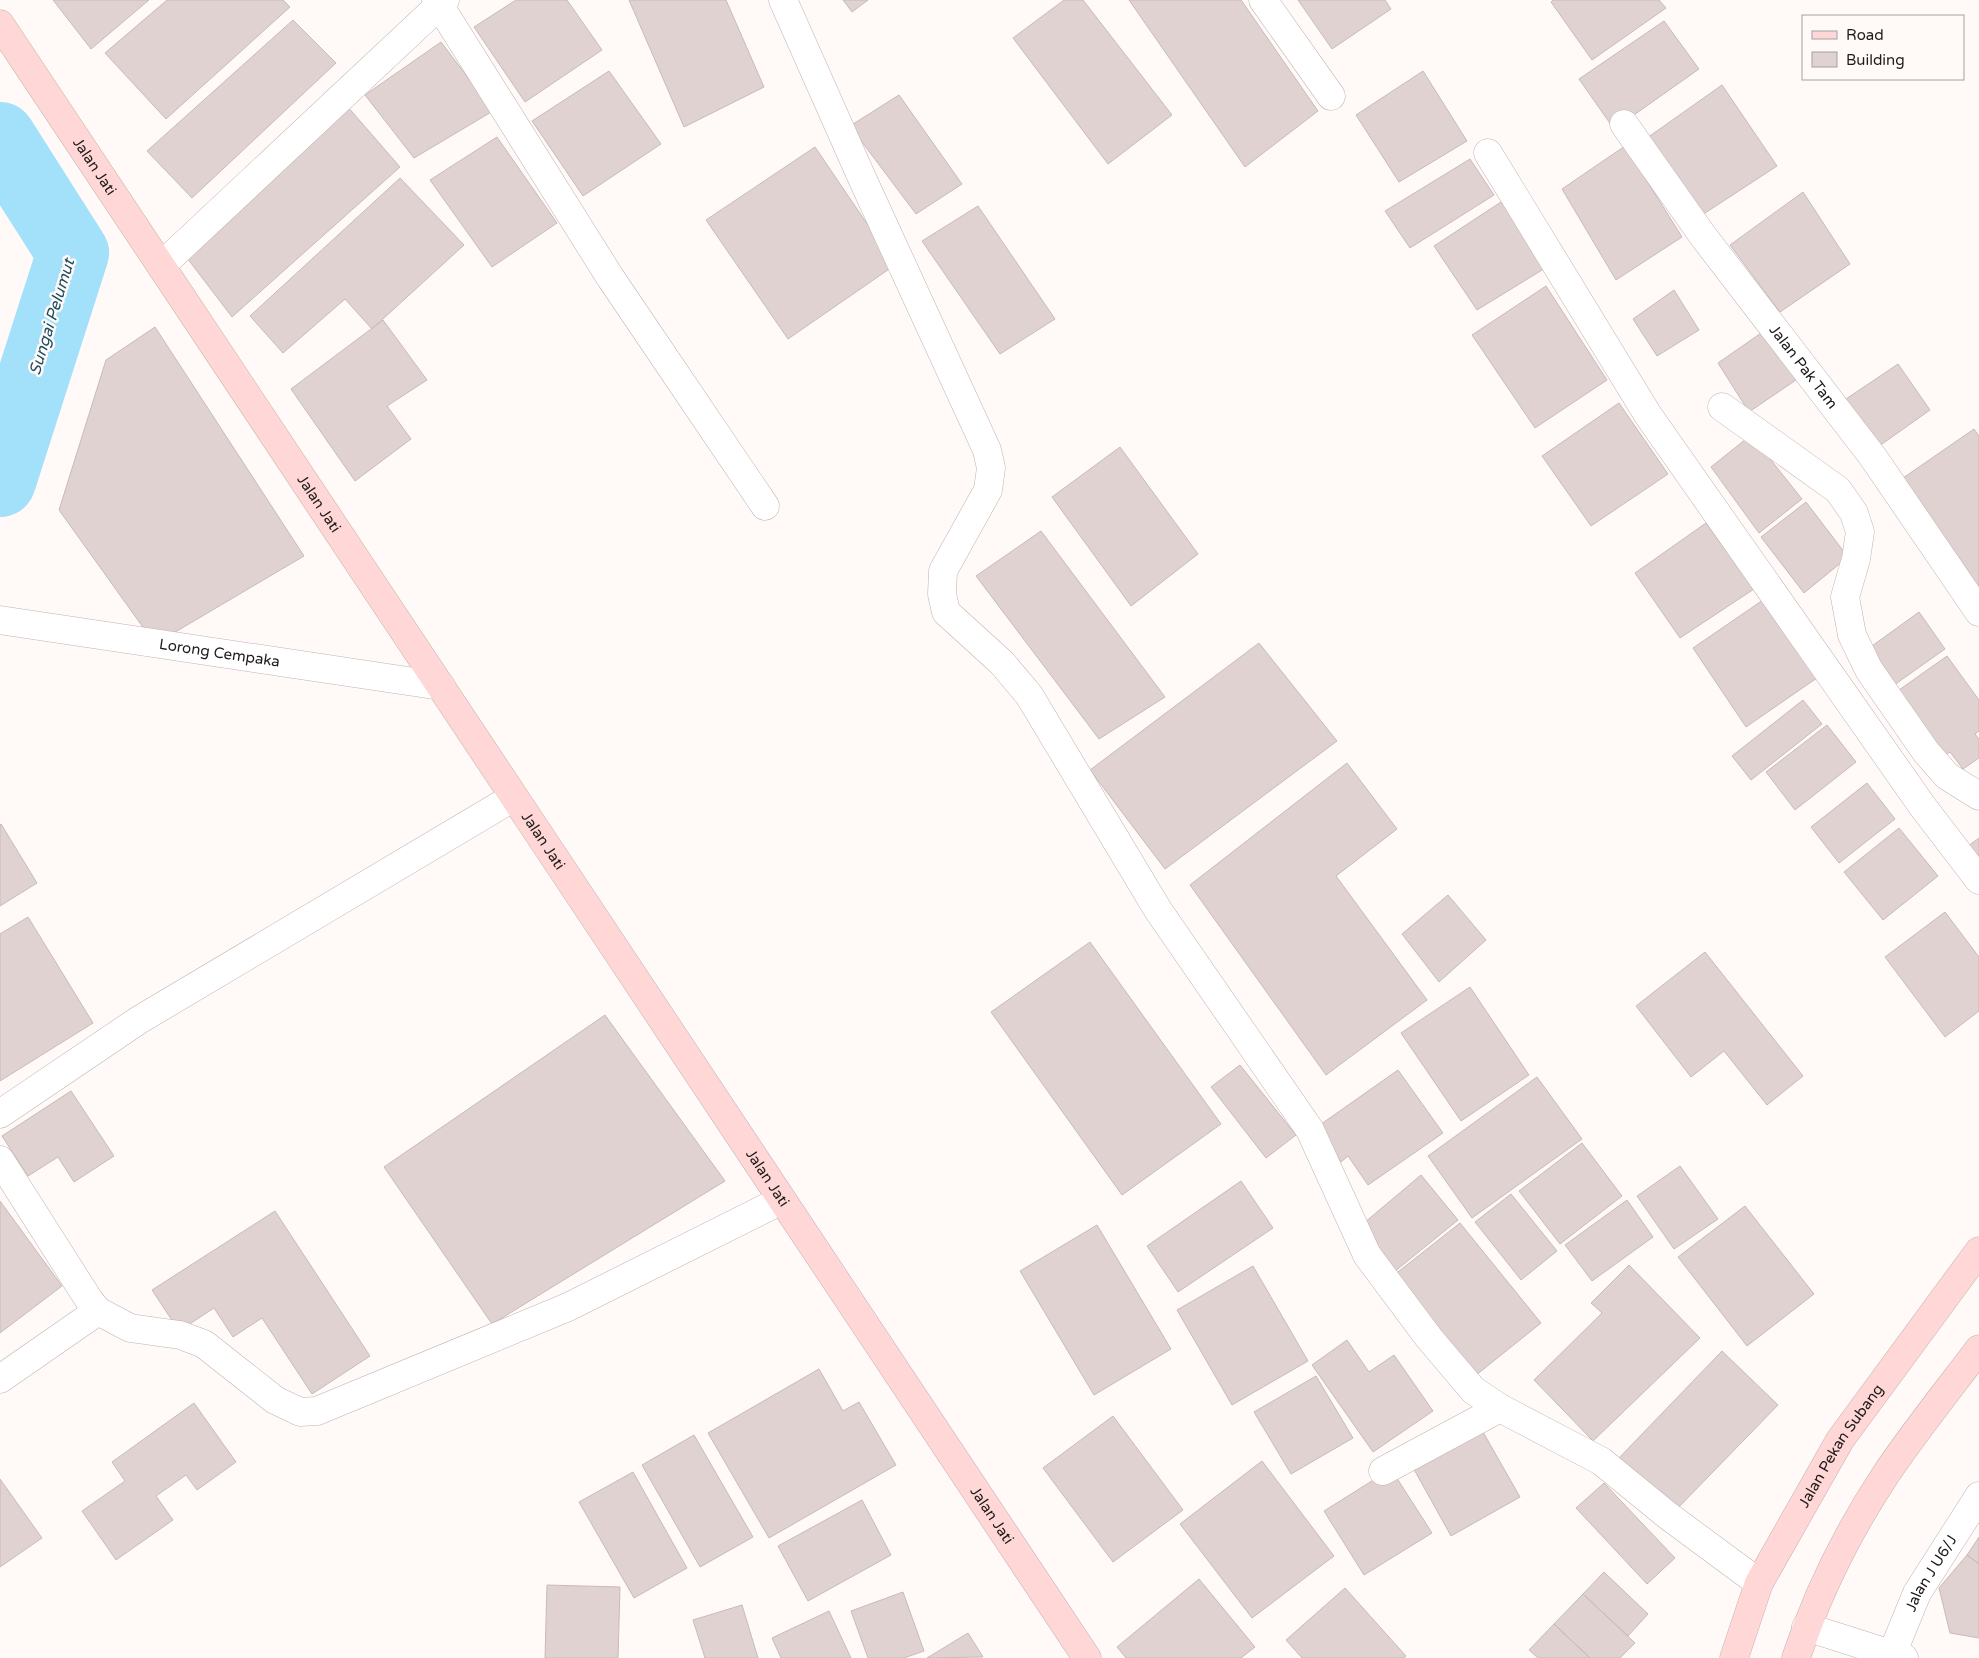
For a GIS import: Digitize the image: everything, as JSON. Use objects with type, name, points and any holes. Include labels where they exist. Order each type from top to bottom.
[{"type":"street","points":[[784,0],[862,178],[987,450],[991,468],[988,490],[943,571],[942,594],[946,612],[1002,663],[1029,695],[1158,910],[1310,1130],[1367,1255],[1429,1338],[1473,1390],[1500,1408],[1600,1462],[1667,1515],[1759,1583]]},
{"type":"street","points":[[1263,0],[1331,96]]},
{"type":"street","points":[[161,266],[440,2],[610,277],[765,506]]},
{"type":"street","name":"Jalan Jati","points":[[0,24],[1087,1658]]},
{"type":"street","name":"Jalan Pak Tam","points":[[1624,124],[1703,236],[1873,457],[1979,612]]},
{"type":"street","points":[[1488,153],[1648,415],[1923,807],[1979,880]]},
{"type":"street","points":[[1722,407],[1838,490],[1854,513],[1860,532],[1856,559],[1845,597],[1852,635],[1869,670],[1926,752],[1947,776],[1979,796]]},
{"type":"street","name":"Lorong Cempaka","points":[[6,622],[440,686]]},
{"type":"street","points":[[0,1114],[139,1020],[514,797]]},
{"type":"street","points":[[0,1160],[89,1300],[98,1311],[130,1328],[180,1336],[204,1344],[275,1400],[300,1412],[317,1411],[568,1307],[782,1200]]},
{"type":"street","name":"Jalan Pekan Subang","points":[[1734,1658],[1759,1583],[1840,1440],[1979,1251]]},
{"type":"street","points":[[0,1379],[98,1311]]},
{"type":"street","points":[[1796,1658],[1806,1627],[1851,1533],[1886,1475],[1979,1348]]},
{"type":"street","points":[[1383,1471],[1500,1408]]},
{"type":"street","name":"Jalan J U6/J","points":[[1898,1656],[1917,1592],[1979,1496]]},
{"type":"street","points":[[1806,1627],[1898,1656]]},
{"type":"building","points":[[53,0],[149,0],[91,49]]},
{"type":"building","points":[[167,0],[283,0],[290,7],[166,119],[105,53]]},
{"type":"building","points":[[516,0],[567,0],[602,50],[525,102],[474,27]]},
{"type":"building","points":[[629,0],[726,0],[764,87],[684,127]]},
{"type":"building","points":[[843,0],[868,0],[852,12]]},
{"type":"building","points":[[1064,0],[1083,0],[1172,115],[1108,164],[1013,38]]},
{"type":"building","points":[[1129,0],[1241,0],[1318,111],[1245,167]]},
{"type":"building","points":[[1298,0],[1385,0],[1391,9],[1332,49]]},
{"type":"building","points":[[1553,0],[1659,0],[1666,8],[1592,60],[1551,2]]},
{"type":"building","points":[[293,20],[336,63],[192,198],[147,151]]},
{"type":"building","points":[[1664,21],[1699,69],[1614,129],[1579,79]]},
{"type":"building","points":[[441,42],[493,111],[414,158],[365,95]]},
{"type":"building","points":[[609,71],[661,144],[583,196],[532,121]]},
{"type":"building","points":[[1423,71],[1467,141],[1399,182],[1356,115]]},
{"type":"building","points":[[1722,85],[1777,166],[1699,217],[1647,138]]},
{"type":"building","points":[[899,95],[962,184],[916,214],[850,126]]},
{"type":"building","points":[[347,106],[400,167],[232,317],[184,254]]},
{"type":"building","points":[[497,137],[557,223],[492,267],[430,180]]},
{"type":"building","points":[[1625,146],[1682,237],[1616,280],[1562,189]]},
{"type":"building","points":[[815,147],[895,265],[788,339],[706,220]]},
{"type":"building","points":[[1470,159],[1494,195],[1410,248],[1385,211]]},
{"type":"building","points":[[400,178],[464,245],[372,329],[345,299],[283,353],[250,316]]},
{"type":"building","points":[[1803,192],[1850,264],[1780,312],[1730,245]]},
{"type":"building","points":[[1501,202],[1547,267],[1477,310],[1434,246]]},
{"type":"building","points":[[978,206],[1055,319],[1000,354],[922,241]]},
{"type":"building","points":[[1546,286],[1607,380],[1535,428],[1472,335]]},
{"type":"building","points":[[1674,290],[1699,330],[1657,356],[1633,319]]},
{"type":"building","points":[[383,320],[427,380],[387,406],[411,439],[355,481],[291,389]]},
{"type":"building","points":[[155,327],[304,556],[155,644],[59,510],[106,360]]},
{"type":"building","points":[[1764,331],[1796,380],[1749,412],[1718,363]]},
{"type":"building","points":[[1898,364],[1930,410],[1875,449],[1843,401]]},
{"type":"building","points":[[1619,403],[1668,474],[1591,526],[1542,456]]},
{"type":"building","points":[[1974,429],[1979,436],[1979,592],[1903,478]]},
{"type":"building","points":[[1751,435],[1802,499],[1759,533],[1711,467]]},
{"type":"building","points":[[1120,447],[1198,554],[1131,606],[1052,497]]},
{"type":"building","points":[[1806,502],[1848,557],[1804,593],[1761,537]]},
{"type":"building","points":[[1706,523],[1754,589],[1680,638],[1635,573]]},
{"type":"building","points":[[1041,531],[1165,697],[1099,739],[976,576]]},
{"type":"building","points":[[1763,600],[1817,678],[1746,727],[1693,648]]},
{"type":"building","points":[[1919,612],[1945,649],[1880,695],[1854,659]]},
{"type":"building","points":[[1259,643],[1337,741],[1165,869],[1090,770]]},
{"type":"building","points":[[1947,656],[1979,700],[1979,731],[1975,734],[1979,739],[1979,758],[1963,769],[1950,752],[1938,760],[1892,695]]},
{"type":"building","points":[[1803,700],[1822,724],[1751,780],[1732,756]]},
{"type":"building","points":[[1827,725],[1856,762],[1795,810],[1766,772]]},
{"type":"building","points":[[1347,763],[1397,829],[1336,876],[1427,1000],[1326,1075],[1190,885]]},
{"type":"building","points":[[1867,783],[1895,819],[1839,863],[1811,827]]},
{"type":"building","points":[[0,825],[37,883],[0,906]]},
{"type":"building","points":[[1899,828],[1938,876],[1883,920],[1844,872]]},
{"type":"building","points":[[1979,838],[1979,878],[1960,852]]},
{"type":"building","points":[[1448,895],[1486,940],[1439,982],[1402,934]]},
{"type":"building","points":[[1945,912],[1979,957],[1979,1011],[1945,1037],[1885,957]]},
{"type":"building","points":[[28,917],[93,1023],[0,1081],[0,934]]},
{"type":"building","points":[[1090,942],[1221,1124],[1122,1195],[991,1012]]},
{"type":"building","points":[[1705,952],[1803,1076],[1767,1105],[1724,1051],[1691,1077],[1636,1006]]},
{"type":"building","points":[[1470,987],[1529,1075],[1461,1121],[1401,1033]]},
{"type":"building","points":[[605,1015],[725,1181],[492,1324],[384,1167]]},
{"type":"building","points":[[1240,1065],[1296,1135],[1266,1158],[1211,1087]]},
{"type":"building","points":[[1398,1070],[1443,1133],[1368,1185],[1348,1156],[1341,1162],[1317,1127]]},
{"type":"building","points":[[1537,1077],[1582,1139],[1472,1218],[1428,1156]]},
{"type":"building","points":[[71,1091],[114,1156],[74,1182],[58,1157],[28,1176],[2,1136]]},
{"type":"building","points":[[1582,1143],[1622,1196],[1560,1244],[1519,1191]]},
{"type":"building","points":[[1680,1166],[1718,1219],[1674,1249],[1637,1196]]},
{"type":"building","points":[[1421,1175],[1458,1220],[1394,1272],[1358,1228]]},
{"type":"building","points":[[1241,1181],[1273,1228],[1178,1292],[1147,1246]]},
{"type":"building","points":[[1511,1194],[1557,1251],[1521,1280],[1475,1222]]},
{"type":"building","points":[[1627,1200],[1653,1237],[1592,1281],[1565,1245]]},
{"type":"building","points":[[0,1201],[62,1286],[0,1333]]},
{"type":"building","points":[[1745,1206],[1814,1294],[1747,1346],[1678,1257]]},
{"type":"building","points":[[275,1211],[370,1356],[312,1394],[262,1318],[233,1337],[214,1308],[179,1331],[152,1290]]},
{"type":"building","points":[[1460,1223],[1541,1323],[1470,1380],[1389,1279]]},
{"type":"building","points":[[1097,1225],[1171,1349],[1094,1395],[1020,1271]]},
{"type":"building","points":[[1629,1265],[1700,1338],[1593,1441],[1534,1380],[1602,1313],[1591,1303]]},
{"type":"building","points":[[1253,1266],[1308,1361],[1232,1405],[1177,1310]]},
{"type":"building","points":[[1347,1340],[1369,1372],[1394,1355],[1433,1411],[1373,1452],[1312,1365]]},
{"type":"building","points":[[1722,1351],[1778,1405],[1674,1512],[1618,1459]]},
{"type":"building","points":[[819,1369],[843,1411],[859,1402],[896,1465],[769,1538],[708,1433]]},
{"type":"building","points":[[1316,1376],[1353,1438],[1291,1474],[1254,1412]]},
{"type":"building","points":[[194,1403],[236,1462],[197,1490],[186,1475],[156,1496],[173,1520],[116,1560],[82,1511],[125,1481],[112,1462]]},
{"type":"building","points":[[1113,1416],[1183,1510],[1113,1562],[1043,1468]]},
{"type":"building","points":[[1479,1425],[1520,1497],[1451,1536],[1411,1464]]},
{"type":"building","points":[[694,1435],[753,1537],[700,1567],[642,1465]]},
{"type":"building","points":[[1262,1461],[1334,1556],[1252,1618],[1180,1524]]},
{"type":"building","points":[[1391,1469],[1432,1533],[1364,1575],[1324,1511]]},
{"type":"building","points":[[633,1472],[687,1568],[634,1598],[579,1502]]},
{"type":"building","points":[[0,1479],[42,1538],[0,1567]]},
{"type":"building","points":[[1604,1483],[1675,1558],[1647,1584],[1576,1508]]},
{"type":"building","points":[[862,1500],[891,1555],[808,1601],[778,1546]]},
{"type":"building","points":[[1979,1537],[1979,1564],[1967,1555]]},
{"type":"building","points":[[1967,1555],[1979,1564],[1979,1638],[1950,1633],[1939,1588]]},
{"type":"building","points":[[1604,1572],[1648,1614],[1628,1636],[1583,1594]]},
{"type":"building","points":[[1199,1579],[1255,1647],[1241,1658],[1126,1658],[1117,1647]]},
{"type":"building","points":[[547,1585],[620,1587],[618,1658],[545,1658]]},
{"type":"building","points":[[1345,1588],[1406,1656],[1404,1658],[1302,1658],[1286,1640]]},
{"type":"building","points":[[903,1592],[924,1651],[904,1658],[868,1658],[851,1611]]},
{"type":"building","points":[[1583,1594],[1635,1643],[1620,1658],[1590,1658],[1554,1624]]},
{"type":"building","points":[[742,1605],[758,1658],[705,1658],[693,1620]]},
{"type":"building","points":[[829,1611],[851,1658],[781,1658],[772,1638]]},
{"type":"building","points":[[1554,1624],[1590,1658],[1538,1658],[1529,1650]]},
{"type":"building","points":[[968,1633],[983,1657],[927,1658]]},
{"type":"waterway","name":"Sungai Pelumut","points":[[0,138],[73,253],[0,481]]}]
